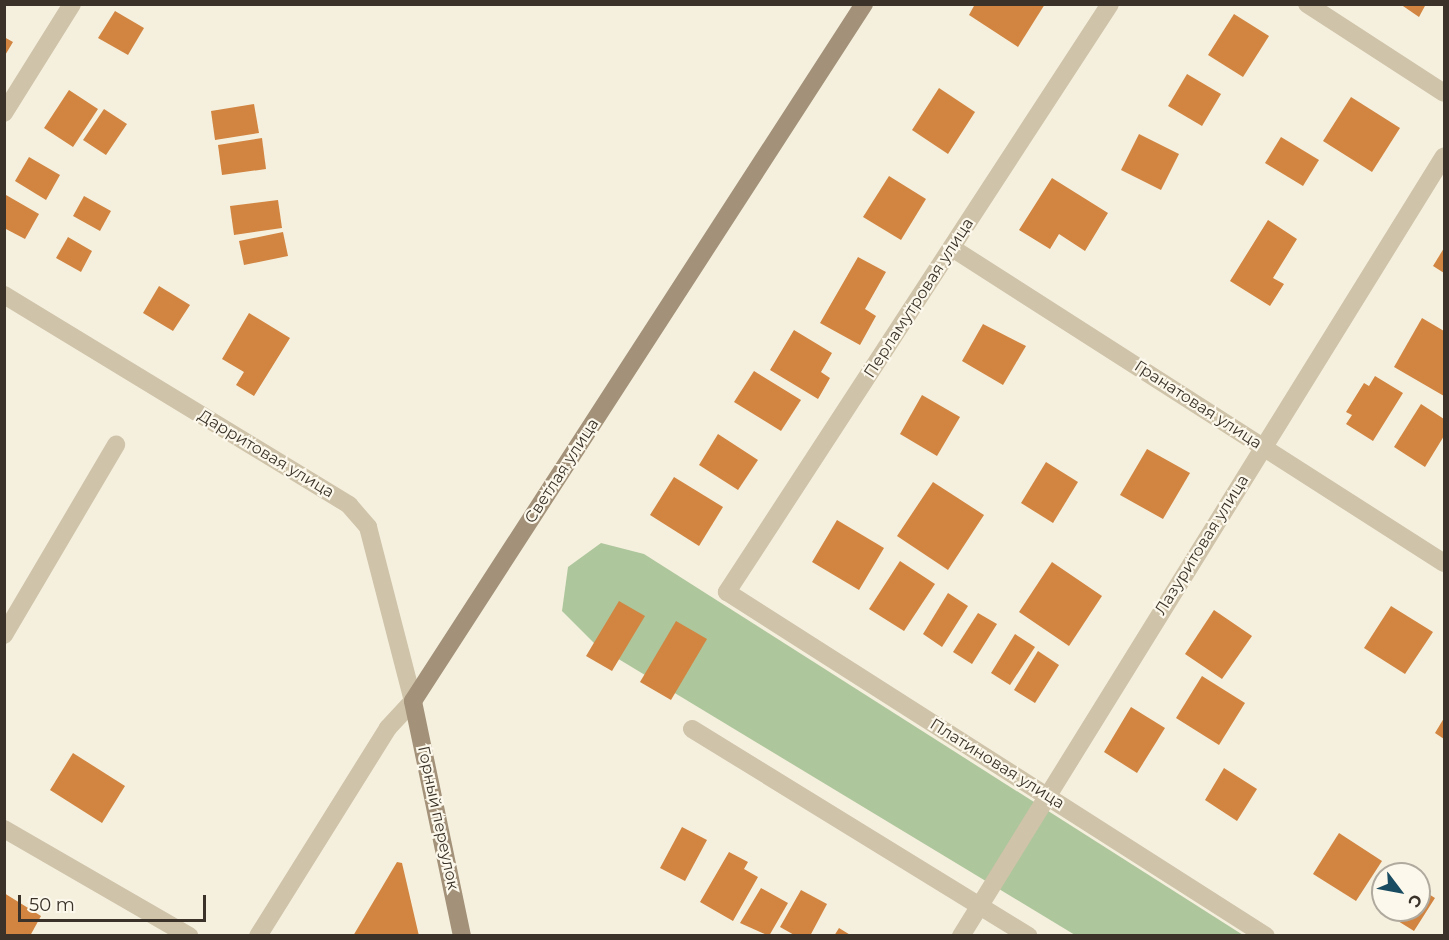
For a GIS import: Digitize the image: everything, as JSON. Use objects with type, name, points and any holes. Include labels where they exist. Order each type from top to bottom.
[{"type":"street","points":[[4,113],[72,4]]},
{"type":"street","name":"Светлая улица","points":[[258,936],[388,728],[413,701],[864,4]]},
{"type":"street","name":"Перламутровая улица","points":[[727,592],[1110,4]]},
{"type":"street","points":[[1306,4],[1444,93]]},
{"type":"street","name":"Лазуритовая улица","points":[[961,936],[1444,156]]},
{"type":"street","name":"Гранатовая улица","points":[[952,248],[1444,563]]},
{"type":"street","name":"Дарритовая улица","points":[[4,295],[349,505],[368,527],[413,701]]},
{"type":"street","points":[[4,635],[116,445]]},
{"type":"street","name":"Платиновая улица","points":[[727,592],[1266,936]]},
{"type":"street","name":"Горный переулок","points":[[413,701],[462,936]]},
{"type":"street","points":[[692,729],[1028,936]]},
{"type":"street","points":[[4,829],[189,936]]},
{"type":"green space","points":[[601,543],[644,554],[1243,935],[1075,935],[597,646],[562,611],[568,567]]},
{"type":"building","points":[[975,4],[1045,4],[1018,47],[969,15]]},
{"type":"building","points":[[1400,4],[1426,4],[1419,17]]},
{"type":"building","points":[[115,11],[144,28],[128,55],[98,38]]},
{"type":"building","points":[[1234,14],[1269,36],[1243,77],[1208,55]]},
{"type":"building","points":[[4,37],[13,42],[4,57]]},
{"type":"building","points":[[1187,74],[1221,94],[1202,126],[1168,106]]},
{"type":"building","points":[[939,88],[975,112],[948,154],[912,130]]},
{"type":"building","points":[[69,90],[98,109],[73,147],[44,128]]},
{"type":"building","points":[[1351,97],[1400,128],[1372,172],[1323,141]]},
{"type":"building","points":[[254,104],[259,133],[215,140],[211,111]]},
{"type":"building","points":[[104,109],[127,124],[106,155],[83,140]]},
{"type":"building","points":[[1139,134],[1179,154],[1161,190],[1121,170]]},
{"type":"building","points":[[1281,137],[1319,160],[1303,186],[1265,163]]},
{"type":"building","points":[[262,138],[266,169],[222,175],[218,145]]},
{"type":"building","points":[[29,157],[60,175],[46,200],[15,181]]},
{"type":"building","points":[[889,176],[926,199],[901,240],[863,217]]},
{"type":"building","points":[[1052,178],[1108,213],[1085,251],[1059,234],[1050,249],[1019,230]]},
{"type":"building","points":[[6,195],[39,214],[25,239],[4,228]]},
{"type":"building","points":[[84,196],[111,211],[100,231],[73,216]]},
{"type":"building","points":[[278,200],[282,228],[234,235],[230,206]]},
{"type":"building","points":[[1268,220],[1297,239],[1273,278],[1284,284],[1270,306],[1230,281]]},
{"type":"building","points":[[283,232],[288,256],[244,265],[239,241]]},
{"type":"building","points":[[68,237],[92,251],[81,272],[56,258]]},
{"type":"building","points":[[1444,248],[1444,273],[1433,266]]},
{"type":"building","points":[[858,257],[886,272],[865,309],[876,316],[860,345],[820,323]]},
{"type":"building","points":[[159,286],[190,305],[173,331],[143,313]]},
{"type":"building","points":[[249,313],[290,338],[254,396],[236,385],[244,372],[222,359]]},
{"type":"building","points":[[1422,318],[1444,331],[1444,396],[1394,367]]},
{"type":"building","points":[[983,324],[1026,346],[1003,385],[962,361]]},
{"type":"building","points":[[794,330],[832,353],[821,372],[830,378],[818,399],[770,370]]},
{"type":"building","points":[[754,371],[801,400],[781,431],[734,402]]},
{"type":"building","points":[[1375,376],[1403,393],[1373,441],[1346,424],[1352,415],[1346,412],[1364,383],[1369,386]]},
{"type":"building","points":[[922,395],[960,417],[937,456],[900,434]]},
{"type":"building","points":[[1421,404],[1444,419],[1444,436],[1425,467],[1394,447]]},
{"type":"building","points":[[718,434],[758,460],[738,490],[699,465]]},
{"type":"building","points":[[1147,449],[1190,473],[1163,519],[1120,495]]},
{"type":"building","points":[[1046,462],[1078,482],[1053,523],[1021,503]]},
{"type":"building","points":[[674,477],[723,507],[699,546],[650,515]]},
{"type":"building","points":[[933,482],[984,515],[948,570],[897,536]]},
{"type":"building","points":[[837,520],[884,548],[859,590],[812,562]]},
{"type":"building","points":[[900,561],[935,584],[904,631],[869,609]]},
{"type":"building","points":[[1052,562],[1102,596],[1069,646],[1019,612]]},
{"type":"building","points":[[948,593],[968,606],[942,647],[923,634]]},
{"type":"building","points":[[619,601],[645,616],[612,671],[586,656]]},
{"type":"building","points":[[1391,606],[1433,632],[1405,674],[1364,648]]},
{"type":"building","points":[[1214,610],[1252,636],[1222,679],[1185,654]]},
{"type":"building","points":[[978,613],[997,624],[972,664],[953,652]]},
{"type":"building","points":[[676,621],[707,639],[671,700],[640,682]]},
{"type":"building","points":[[1015,634],[1035,647],[1010,685],[991,673]]},
{"type":"building","points":[[1038,651],[1059,665],[1035,703],[1014,690]]},
{"type":"building","points":[[1202,676],[1245,703],[1219,745],[1176,718]]},
{"type":"building","points":[[1131,707],[1165,728],[1137,773],[1104,752]]},
{"type":"building","points":[[1444,718],[1444,739],[1435,733]]},
{"type":"building","points":[[73,753],[125,786],[102,823],[50,790]]},
{"type":"building","points":[[1224,768],[1257,789],[1237,821],[1205,800]]},
{"type":"building","points":[[682,827],[707,840],[685,881],[660,868]]},
{"type":"building","points":[[1339,833],[1382,861],[1371,862],[1371,878],[1356,901],[1313,874]]},
{"type":"building","points":[[729,852],[748,862],[744,869],[758,877],[733,921],[700,902]]},
{"type":"building","points":[[397,862],[402,863],[419,936],[353,936]]},
{"type":"building","points":[[761,888],[788,903],[769,936],[740,923]]},
{"type":"building","points":[[801,890],[827,904],[810,936],[796,936],[780,927]]},
{"type":"building","points":[[4,893],[41,916],[30,936],[4,936]]},
{"type":"building","points":[[1400,922],[1420,922],[1414,931]]},
{"type":"building","points":[[839,928],[852,936],[834,936]]}]
